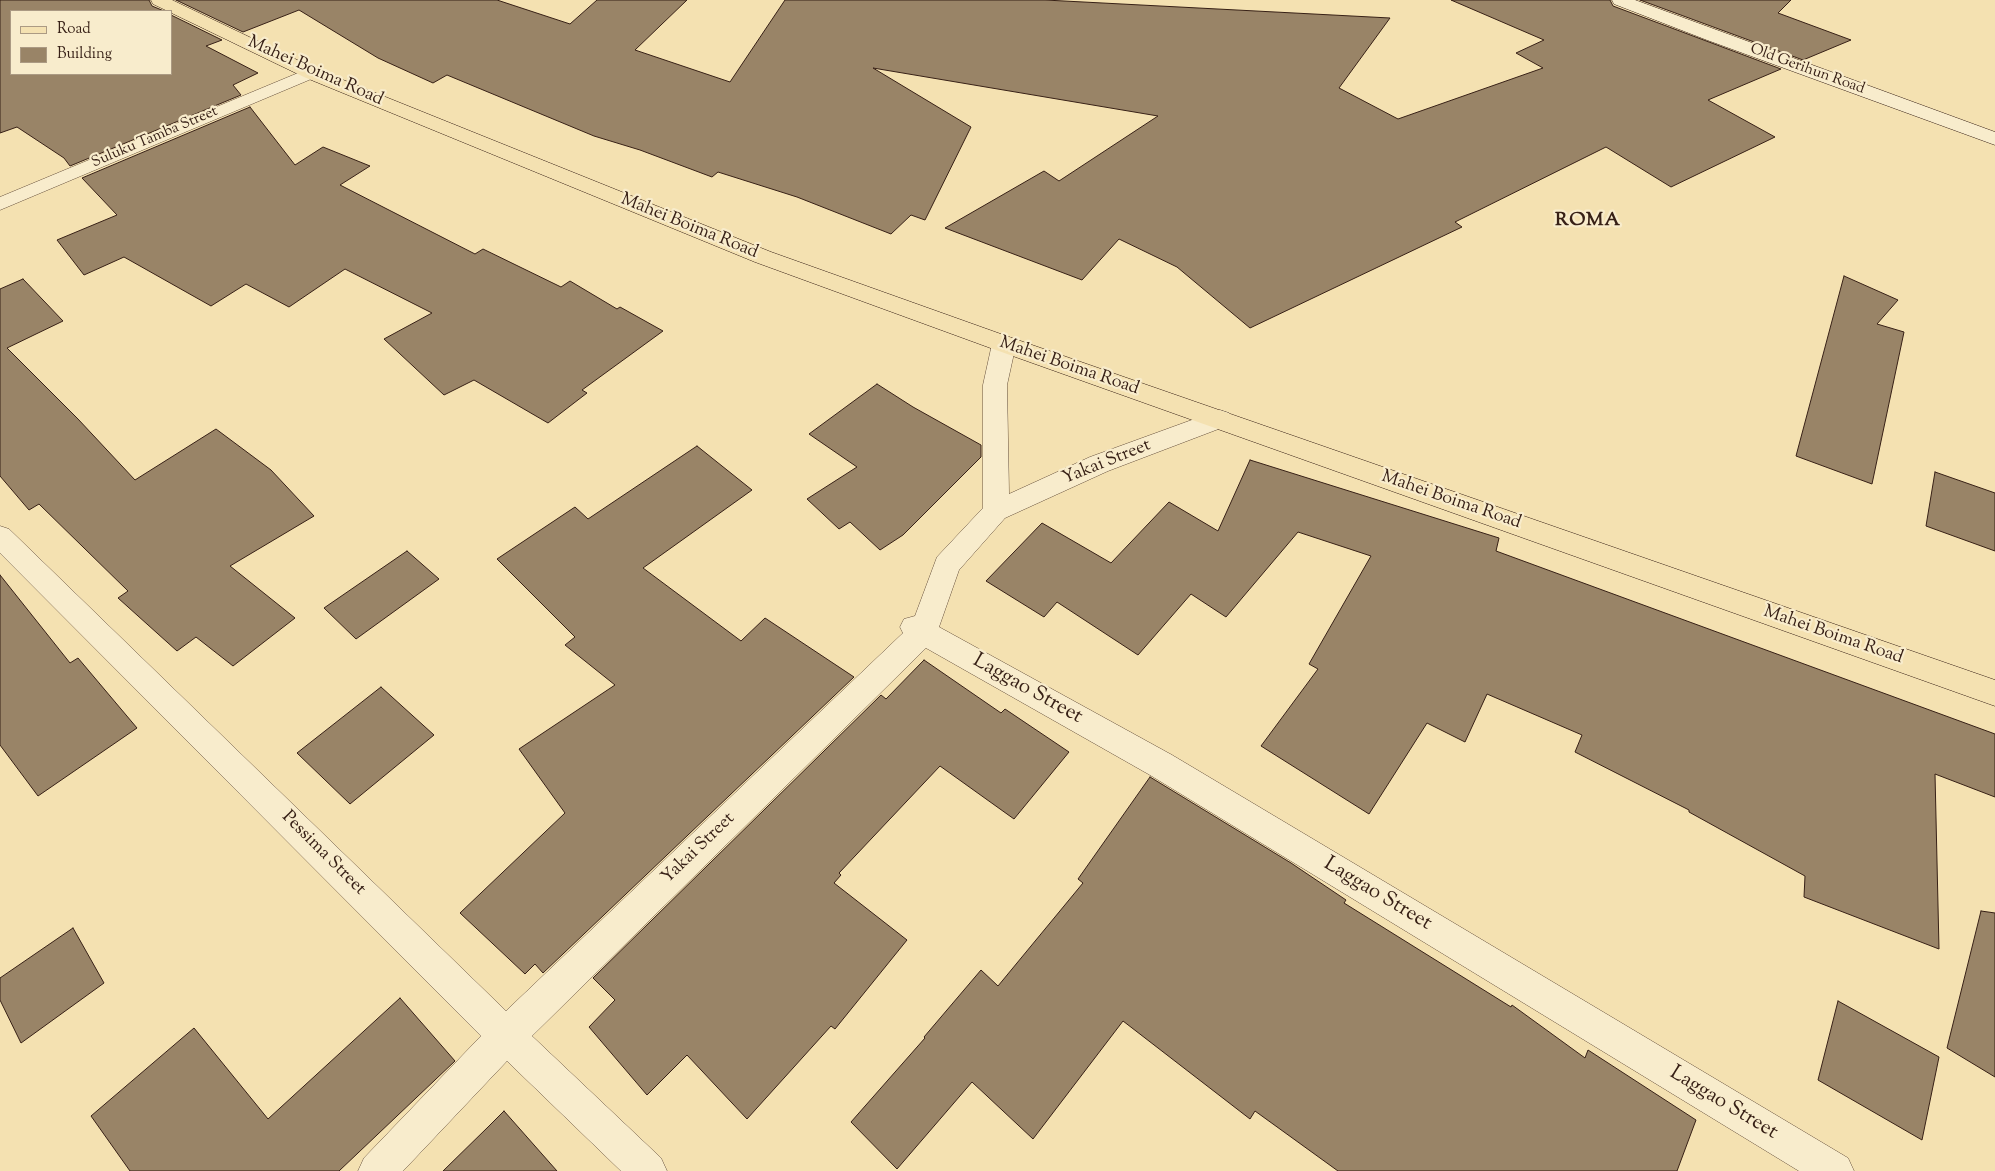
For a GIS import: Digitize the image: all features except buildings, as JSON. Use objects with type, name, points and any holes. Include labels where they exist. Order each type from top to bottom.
[{"type":"main road","name":"Mahei Boima Road","points":[[160,0],[310,73],[763,257],[1004,344],[1995,693]]},
{"type":"street","name":"Old Gerihun Road","points":[[1620,0],[1995,139]]},
{"type":"street","name":"Suluku Tamba Street","points":[[0,204],[310,73]]},
{"type":"street","points":[[996,511],[995,386],[1004,344]]},
{"type":"street","name":"Yakai Street","points":[[377,1171],[506,1036],[918,630],[947,565],[996,511],[1099,464],[1220,419]]},
{"type":"street","name":"Pessima Street","points":[[0,536],[506,1036],[648,1171]]},
{"type":"street","name":"Laggao Street","points":[[918,630],[1161,765],[1835,1171]]},
{"type":"district","name":"ROMA","points":[[1588,222]]}]
